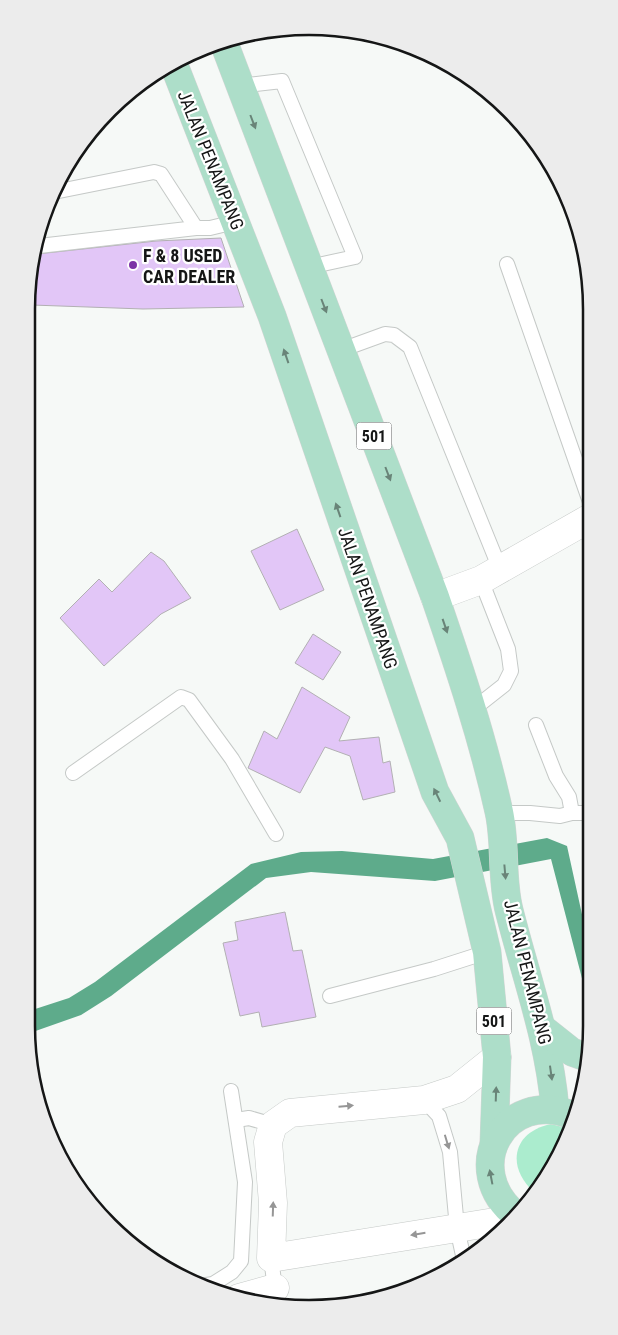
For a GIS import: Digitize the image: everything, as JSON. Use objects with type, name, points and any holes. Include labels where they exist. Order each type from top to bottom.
[{"type":"main road","name":"JALAN PENAMPANG","points":[[226,48],[436,596],[471,711],[501,824],[508,908],[543,1029],[552,1074],[564,1113]]},
{"type":"main road","name":"JALAN PENAMPANG","points":[[176,70],[272,316],[435,792],[460,838],[476,899],[487,952],[497,1057],[494,1143],[490,1163],[492,1184],[506,1207],[511,1211]]},
{"type":"main road","points":[[543,1029],[572,1052],[581,1055]]},
{"type":"main road","points":[[494,1143],[508,1123],[530,1111],[564,1113]]},
{"type":"street","points":[[436,596],[490,575],[583,522]]},
{"type":"street","points":[[497,1057],[457,1089],[424,1100],[290,1113],[273,1125],[268,1142],[273,1203],[271,1258],[502,1221]]},
{"type":"lane","points":[[240,86],[282,81],[355,257],[309,267]]},
{"type":"lane","points":[[62,190],[154,172],[161,174],[196,228]]},
{"type":"lane","points":[[42,246],[210,228],[235,222]]},
{"type":"lane","points":[[507,264],[583,482]]},
{"type":"lane","points":[[341,350],[385,334],[394,335],[410,347],[490,575],[508,649],[511,671],[504,685],[471,711]]},
{"type":"lane","points":[[73,773],[180,697],[189,700],[232,759],[276,834]]},
{"type":"lane","points":[[536,725],[556,776],[569,797],[572,812]]},
{"type":"lane","points":[[501,824],[530,813],[560,816],[572,812],[583,813]]},
{"type":"lane","points":[[330,996],[434,969],[487,952]]},
{"type":"lane","points":[[215,1283],[232,1272],[241,1261],[245,1182],[231,1091]]},
{"type":"lane","points":[[424,1100],[439,1116],[450,1152],[456,1228],[462,1253]]},
{"type":"lane","points":[[236,1120],[249,1118],[273,1125]]},
{"type":"lane","points":[[271,1258],[276,1296]]},
{"type":"shaded area","points":[[547,838],[567,846],[583,919],[583,982],[551,859],[435,881],[311,872],[266,878],[111,996],[81,1015],[35,1031],[35,1009],[69,998],[95,982],[251,864],[301,852],[342,851],[433,859]]},
{"type":"shaded area","points":[[551,1124],[563,1127],[555,1147],[530,1188],[519,1172],[517,1152],[521,1142],[528,1134],[538,1128]]},
{"type":"building","name":"F & 8 USED CAR DEALER","points":[[221,238],[244,307],[143,309],[35,305],[37,273],[41,254],[156,241]]},
{"type":"building","points":[[297,529],[324,590],[280,610],[251,551]]},
{"type":"building","points":[[151,552],[164,561],[191,598],[161,614],[104,666],[60,618],[99,579],[112,592]]},
{"type":"building","points":[[313,634],[341,652],[323,680],[295,663]]},
{"type":"building","points":[[302,687],[350,717],[339,741],[379,737],[383,763],[390,761],[395,792],[363,800],[350,756],[325,747],[300,793],[248,768],[264,731],[277,739]]},
{"type":"building","points":[[285,912],[293,951],[302,950],[316,1017],[262,1027],[259,1012],[240,1016],[223,943],[238,940],[235,922]]},
{"type":"place","name":"F & 8 USED CAR DEALER","points":[[133,265]]}]
